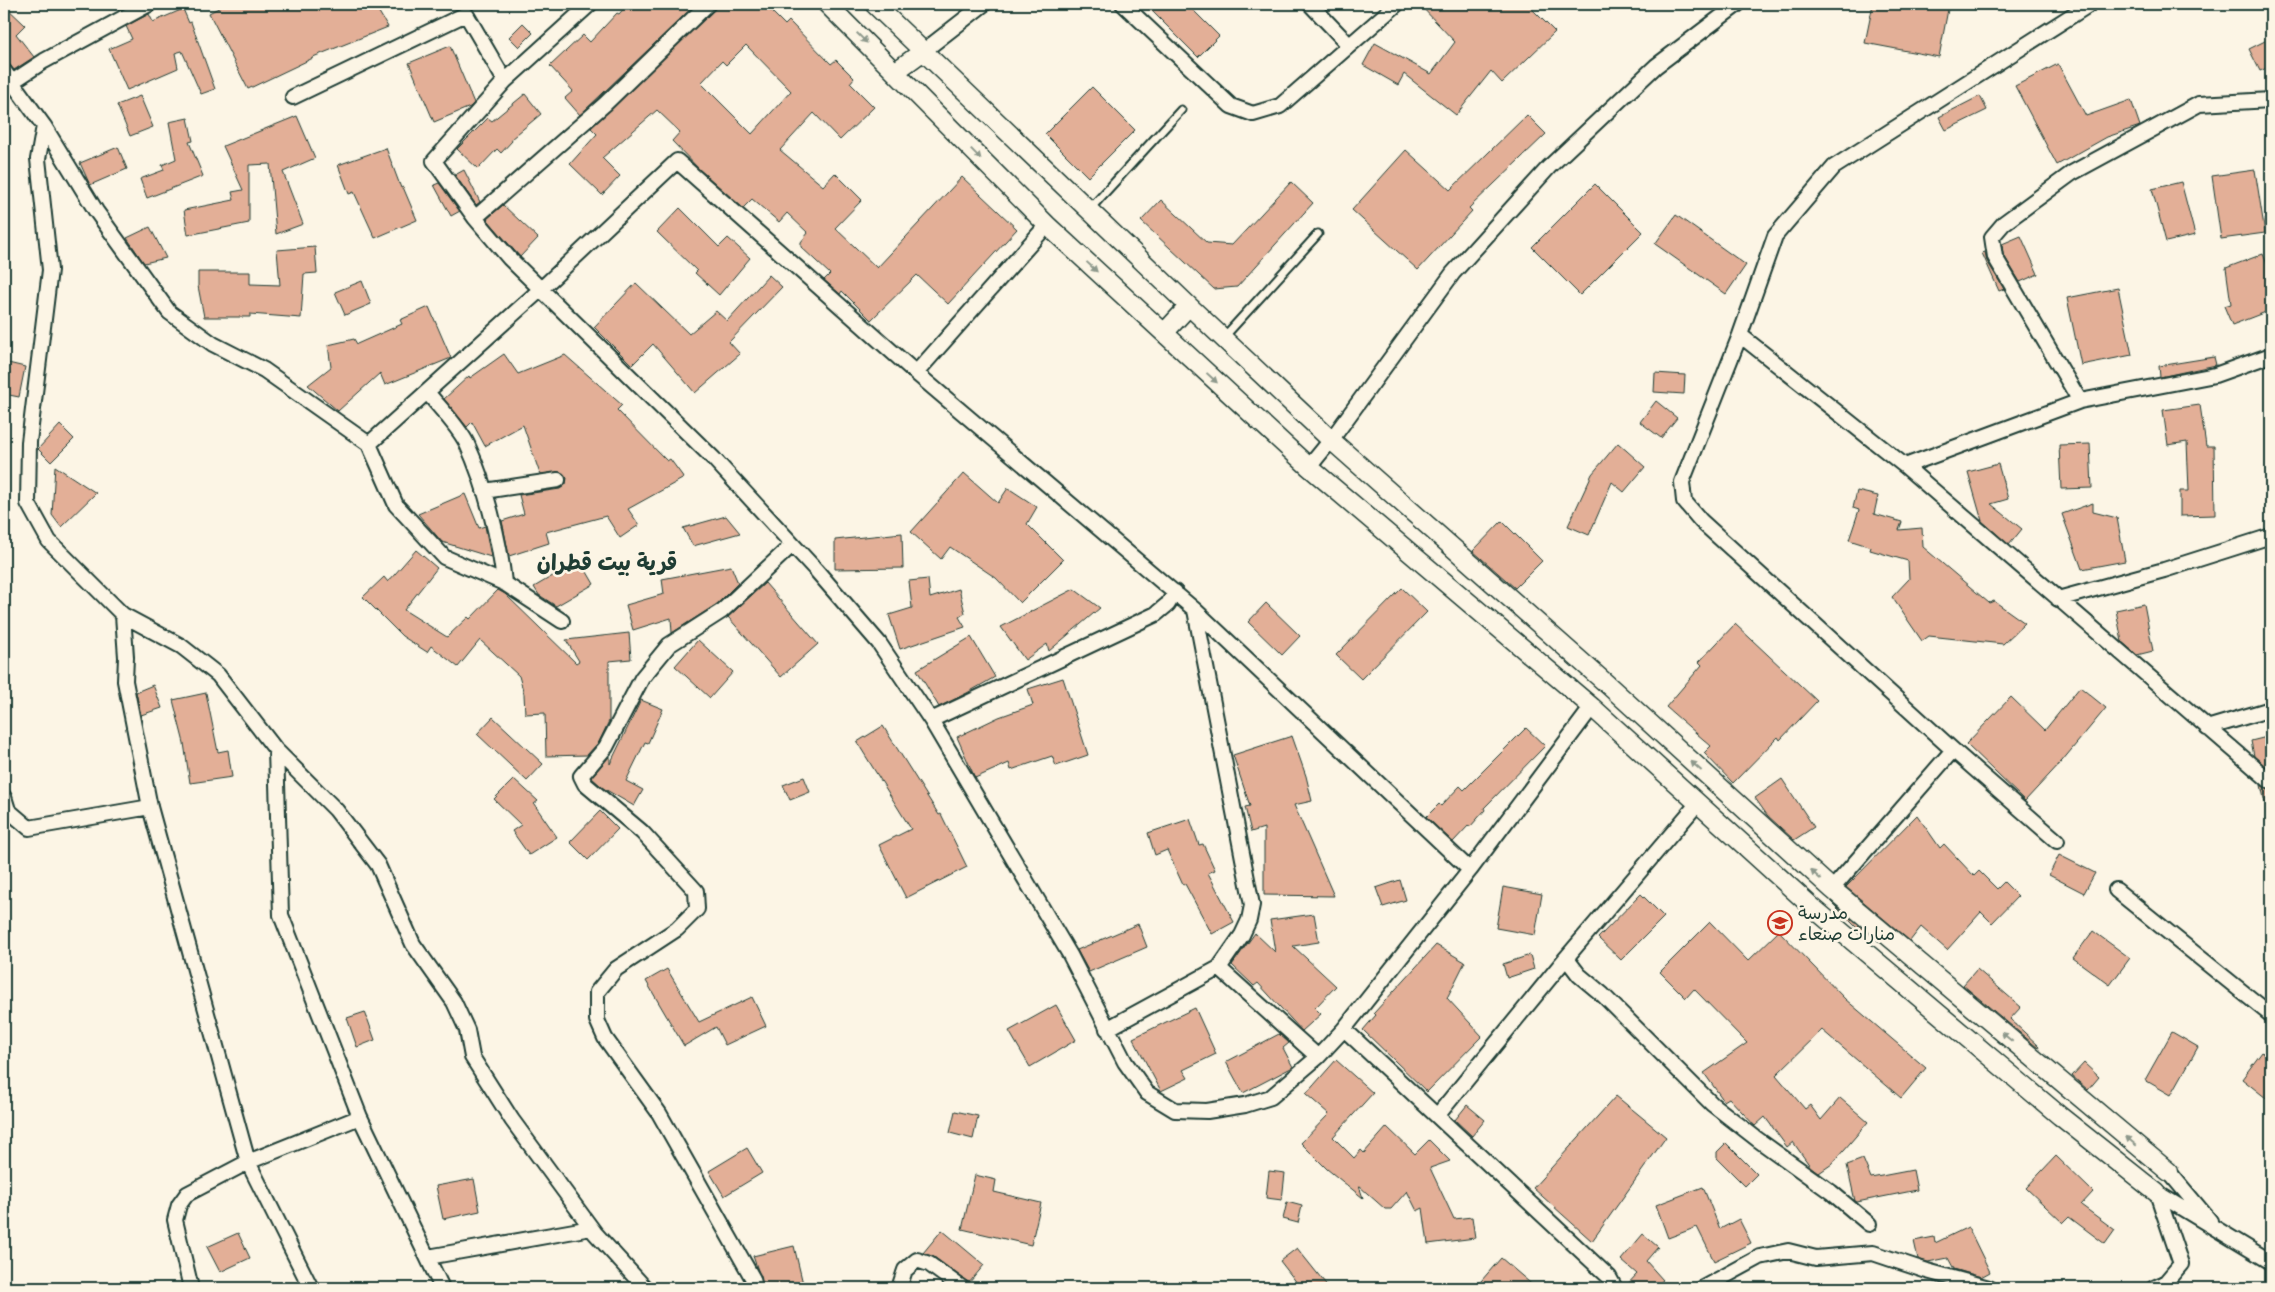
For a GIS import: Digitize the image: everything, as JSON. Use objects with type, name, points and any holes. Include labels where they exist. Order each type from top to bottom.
[{"type":"street","points":[[149,4],[44,61],[8,76],[44,126],[96,211],[169,312],[213,344],[264,370],[369,444],[396,505],[444,557],[504,583],[562,621]]},
{"type":"street","points":[[590,4],[505,81],[434,161],[475,218],[509,258],[714,459],[879,643],[932,720],[1070,955],[1125,1062],[1147,1093],[1175,1110],[1206,1110],[1245,1105],[1271,1097],[1318,1057],[1344,1029],[1470,870],[1592,707]]},
{"type":"street","points":[[475,218],[605,104],[708,4]]},
{"type":"street","points":[[828,4],[1047,226],[1309,467],[1592,707],[1811,906],[2060,1116],[2157,1193],[2271,1262]]},
{"type":"street","points":[[874,4],[924,50],[1188,306],[1331,440],[1615,691],[1832,890],[2169,1172],[2219,1231]]},
{"type":"street","points":[[896,71],[984,4]]},
{"type":"street","points":[[1123,4],[1231,106],[1253,114],[1280,106],[1398,4]]},
{"type":"street","points":[[1310,4],[1349,45]]},
{"type":"street","points":[[1309,467],[1331,440],[1453,272],[1549,167],[1656,66],[1738,4]]},
{"type":"street","points":[[2057,841],[1953,750],[1702,521],[1684,501],[1682,482],[1740,335],[1775,236],[1834,167],[2081,6]]},
{"type":"street","points":[[293,96],[466,14],[505,81]]},
{"type":"street","points":[[2080,401],[1995,257],[1992,237],[2004,223],[2072,173],[2199,104],[2271,100]]},
{"type":"street","points":[[44,126],[38,159],[50,270],[29,442],[28,503],[49,541],[123,615],[181,646],[218,675],[276,750],[336,810],[378,865],[413,944],[454,1002],[467,1030],[472,1057],[512,1120],[591,1228],[645,1288]]},
{"type":"street","points":[[369,444],[540,290],[676,161],[916,373],[1196,610],[1470,870]]},
{"type":"street","points":[[916,373],[1047,226]]},
{"type":"street","points":[[1164,333],[1188,306]]},
{"type":"street","points":[[1740,335],[1905,466],[2271,782]]},
{"type":"street","points":[[1905,466],[2080,401],[2215,375],[2271,355]]},
{"type":"street","points":[[427,392],[467,443],[484,491],[502,559],[504,583]]},
{"type":"street","points":[[484,491],[558,480]]},
{"type":"street","points":[[2058,599],[2164,570],[2271,536]]},
{"type":"street","points":[[755,1288],[753,1279],[659,1113],[605,1038],[597,1020],[597,992],[616,969],[677,929],[698,909],[696,891],[642,832],[585,784],[581,776],[606,747],[642,678],[669,646],[722,611],[792,544]]},
{"type":"street","points":[[932,720],[1156,614],[1168,604],[1175,592]]},
{"type":"street","points":[[1107,1029],[1218,968],[1242,935],[1250,920],[1252,906],[1196,610]]},
{"type":"street","points":[[123,615],[126,657],[125,680],[150,807],[248,1162],[310,1288]]},
{"type":"street","points":[[2207,728],[2271,710]]},
{"type":"street","points":[[276,750],[281,915],[360,1117],[442,1288]]},
{"type":"street","points":[[1832,890],[1953,750]]},
{"type":"street","points":[[4,797],[8,810],[29,828],[150,807]]},
{"type":"street","points":[[1437,1116],[1566,958],[1698,803]]},
{"type":"street","points":[[2116,890],[2270,1010]]},
{"type":"street","points":[[1566,958],[1579,975],[1602,995],[1712,1104],[1831,1192],[1869,1224]]},
{"type":"street","points":[[1218,968],[1318,1057]]},
{"type":"street","points":[[1344,1029],[1609,1277],[1615,1288]]},
{"type":"street","points":[[191,1288],[175,1220],[179,1205],[187,1194],[248,1162],[360,1117]]},
{"type":"street","points":[[2154,1288],[2165,1284],[2181,1264],[2157,1193]]},
{"type":"street","points":[[428,1257],[591,1228]]},
{"type":"street","points":[[1702,1288],[1760,1257],[1788,1251],[1816,1258],[1874,1253],[1927,1271],[1989,1288]]},
{"type":"street","points":[[899,1288],[905,1270],[918,1260],[928,1264],[962,1288]]},
{"type":"lane","points":[[1089,210],[1181,110]]},
{"type":"lane","points":[[1223,338],[1318,234]]},
{"type":"building","points":[[115,4],[131,4],[119,11]]},
{"type":"building","points":[[226,4],[374,4],[388,27],[313,57],[248,89],[209,13]]},
{"type":"building","points":[[628,4],[696,4],[580,115],[565,98],[573,91],[550,66],[583,35],[590,42]]},
{"type":"building","points":[[717,4],[764,4],[785,25],[789,21],[831,64],[836,60],[854,78],[850,83],[874,107],[840,140],[814,113],[780,150],[823,186],[835,173],[862,200],[835,228],[877,268],[962,177],[1017,229],[948,304],[917,275],[871,320],[842,291],[840,294],[824,280],[830,274],[801,247],[801,242],[808,233],[787,213],[779,222],[752,199],[743,208],[700,170],[672,141],[680,132],[657,110],[602,158],[620,176],[602,195],[570,164],[597,134],[591,128],[714,10]],"holes":[[[746,45],[791,91],[752,134],[701,83],[722,61],[726,65]]]},
{"type":"building","points":[[1145,4],[1187,4],[1219,36],[1198,57]]},
{"type":"building","points":[[1419,4],[1527,4],[1555,32],[1502,83],[1491,71],[1456,115],[1404,74],[1398,85],[1363,65],[1375,43],[1431,74],[1455,42]]},
{"type":"building","points":[[1873,4],[1949,4],[1939,57],[1865,43]]},
{"type":"building","points":[[4,5],[25,25],[16,34],[34,57],[14,70],[8,63],[4,62]]},
{"type":"building","points":[[183,9],[189,23],[191,22],[215,89],[201,94],[182,51],[175,53],[178,68],[127,90],[109,49],[132,39],[126,26],[149,14],[153,22]]},
{"type":"building","points":[[523,23],[533,33],[519,47],[509,37]]},
{"type":"building","points":[[2271,38],[2271,66],[2260,71],[2249,49]]},
{"type":"building","points":[[450,46],[474,103],[470,107],[434,122],[409,63]]},
{"type":"building","points":[[2058,64],[2086,116],[2131,100],[2140,126],[2107,137],[2057,165],[2015,86]]},
{"type":"building","points":[[1092,87],[1135,130],[1088,177],[1045,134]]},
{"type":"building","points":[[525,94],[541,114],[511,139],[512,141],[501,153],[497,149],[478,169],[457,149],[488,118],[492,121]]},
{"type":"building","points":[[140,96],[153,127],[130,136],[117,105]]},
{"type":"building","points":[[1980,96],[1987,110],[1946,130],[1939,117]]},
{"type":"building","points":[[1527,115],[1546,134],[1469,208],[1472,211],[1418,270],[1352,210],[1406,150],[1450,190]]},
{"type":"building","points":[[297,116],[315,158],[283,172],[303,224],[276,234],[270,164],[249,165],[249,223],[188,235],[184,210],[234,200],[232,192],[243,190],[223,146]]},
{"type":"building","points":[[188,118],[193,141],[189,142],[203,176],[147,198],[140,179],[164,170],[162,165],[176,159],[169,122]]},
{"type":"building","points":[[118,147],[127,169],[90,185],[80,163]]},
{"type":"building","points":[[386,148],[401,188],[403,187],[417,220],[375,238],[354,192],[349,194],[338,165]]},
{"type":"building","points":[[464,170],[480,202],[476,205],[455,175]]},
{"type":"building","points":[[2255,170],[2265,233],[2221,239],[2212,176]]},
{"type":"building","points":[[1291,182],[1313,203],[1237,287],[1214,289],[1141,221],[1161,200],[1207,243],[1232,245]]},
{"type":"building","points":[[2181,182],[2195,235],[2166,242],[2152,189]]},
{"type":"building","points":[[439,183],[460,211],[451,216],[434,185]]},
{"type":"building","points":[[1595,184],[1643,232],[1580,295],[1532,247]]},
{"type":"building","points":[[503,205],[538,238],[520,257],[487,219]]},
{"type":"building","points":[[680,208],[719,247],[728,238],[750,258],[719,295],[695,273],[697,271],[657,232]]},
{"type":"building","points":[[1676,215],[1746,265],[1726,294],[1655,244]]},
{"type":"building","points":[[150,227],[166,258],[144,263],[127,238]]},
{"type":"building","points":[[2021,236],[2038,274],[2020,282],[2003,254],[2002,244]]},
{"type":"building","points":[[315,247],[317,273],[304,274],[301,318],[250,314],[250,317],[204,317],[198,286],[198,272],[250,272],[250,284],[280,285],[277,250]]},
{"type":"building","points":[[1985,252],[1987,261],[2004,289],[1999,291],[1982,253]]},
{"type":"building","points":[[2263,254],[2271,274],[2271,310],[2232,325],[2224,306],[2231,304],[2226,268]]},
{"type":"building","points":[[769,275],[782,287],[729,342],[740,354],[695,393],[653,344],[632,365],[594,327],[636,283],[689,334],[716,311],[727,321]]},
{"type":"building","points":[[362,281],[371,304],[345,315],[335,292]]},
{"type":"building","points":[[2118,288],[2132,355],[2081,365],[2067,298]]},
{"type":"building","points":[[429,307],[451,358],[385,385],[380,373],[338,411],[308,385],[331,367],[328,345],[354,339],[357,344],[402,324],[400,320]]},
{"type":"building","points":[[504,354],[518,374],[565,355],[622,405],[617,410],[667,461],[670,459],[684,478],[628,509],[639,525],[620,538],[606,516],[546,532],[549,543],[509,556],[502,521],[524,514],[519,495],[560,489],[566,484],[567,478],[561,472],[540,474],[523,425],[485,446],[472,422],[467,427],[444,399],[469,376],[470,378]]},
{"type":"building","points":[[2214,357],[2216,365],[2160,377],[2159,366]]},
{"type":"building","points":[[4,362],[25,367],[19,397],[4,394]]},
{"type":"building","points":[[1655,373],[1685,375],[1684,394],[1654,392]]},
{"type":"building","points":[[1656,401],[1677,418],[1661,438],[1640,422]]},
{"type":"building","points":[[2200,405],[2206,446],[2214,446],[2215,515],[2180,516],[2180,491],[2189,491],[2187,442],[2168,445],[2163,410]]},
{"type":"building","points":[[60,425],[74,439],[51,462],[38,449]]},
{"type":"building","points":[[1618,443],[1645,467],[1624,492],[1612,482],[1589,535],[1568,526],[1592,474]]},
{"type":"building","points":[[2090,444],[2092,488],[2061,489],[2059,445]]},
{"type":"building","points":[[1998,464],[2008,499],[1991,504],[2022,529],[2009,545],[1982,521],[1968,472]]},
{"type":"building","points":[[55,466],[96,493],[61,527],[52,515]]},
{"type":"building","points":[[964,473],[998,503],[1008,488],[1037,507],[1027,524],[1063,560],[1020,603],[996,578],[950,547],[941,559],[911,532]]},
{"type":"building","points":[[1857,491],[1878,496],[1874,514],[1902,522],[1899,530],[1922,528],[1923,547],[1989,603],[1994,601],[2025,623],[2003,644],[1929,636],[1922,641],[1892,597],[1909,579],[1908,561],[1870,550],[1871,547],[1849,540],[1859,510],[1853,508]]},
{"type":"building","points":[[465,494],[479,528],[485,526],[491,557],[442,542],[418,514]]},
{"type":"building","points":[[2093,503],[2093,512],[2117,518],[2125,561],[2082,569],[2062,514]]},
{"type":"building","points":[[726,516],[740,533],[693,546],[683,528]]},
{"type":"building","points":[[1502,521],[1542,561],[1515,588],[1473,551]]},
{"type":"building","points":[[902,533],[903,568],[835,569],[835,540]]},
{"type":"building","points":[[416,550],[437,568],[404,610],[447,637],[468,617],[470,619],[498,590],[505,594],[576,663],[579,661],[566,640],[629,633],[631,659],[609,661],[609,721],[599,742],[587,755],[546,756],[545,713],[525,714],[524,694],[519,676],[480,640],[458,667],[431,646],[427,652],[402,636],[363,597],[384,577],[388,582]]},
{"type":"building","points":[[580,560],[594,584],[556,606],[539,595],[534,587]]},
{"type":"building","points":[[731,566],[738,583],[717,604],[672,633],[671,618],[633,630],[626,605],[664,594],[662,579]]},
{"type":"building","points":[[928,579],[930,598],[959,589],[965,613],[959,617],[965,627],[900,649],[889,615],[912,608],[909,581]]},
{"type":"building","points":[[765,583],[818,644],[781,677],[728,617]]},
{"type":"building","points":[[1402,588],[1427,612],[1361,679],[1336,655]]},
{"type":"building","points":[[1074,589],[1100,608],[1049,651],[1047,644],[1025,660],[1001,627]]},
{"type":"building","points":[[1266,603],[1300,636],[1282,655],[1248,622]]},
{"type":"building","points":[[2144,604],[2153,651],[2137,655],[2122,642],[2116,610]]},
{"type":"building","points":[[1735,624],[1817,701],[1780,740],[1778,737],[1733,783],[1704,753],[1711,746],[1666,707],[1702,665],[1699,662]]},
{"type":"building","points":[[971,637],[995,677],[939,707],[917,670]]},
{"type":"building","points":[[698,640],[733,672],[710,698],[675,666]]},
{"type":"building","points":[[1063,678],[1088,755],[1056,766],[1052,756],[1011,770],[1009,763],[975,778],[957,737],[999,717],[1033,705],[1028,689]]},
{"type":"building","points":[[153,685],[162,708],[141,715],[136,692]]},
{"type":"building","points":[[2080,687],[2106,708],[2062,761],[2025,801],[1966,744],[2011,697],[2045,730]]},
{"type":"building","points":[[206,693],[218,752],[228,750],[232,777],[190,783],[184,743],[173,700]]},
{"type":"building","points":[[641,700],[663,709],[648,743],[645,742],[626,781],[643,790],[634,806],[603,788],[591,777],[610,756],[610,764]]},
{"type":"building","points":[[493,717],[543,764],[527,781],[477,734]]},
{"type":"building","points":[[883,726],[939,815],[941,814],[967,867],[906,898],[879,845],[911,829],[857,742]]},
{"type":"building","points":[[1526,728],[1545,746],[1484,808],[1485,810],[1470,827],[1469,825],[1453,842],[1426,817],[1439,804],[1441,806],[1460,786],[1464,790]]},
{"type":"building","points":[[1292,736],[1306,776],[1312,801],[1294,805],[1334,896],[1264,895],[1264,828],[1251,832],[1245,807],[1250,806],[1233,755]]},
{"type":"building","points":[[2271,736],[2271,771],[2254,756],[2251,741]]},
{"type":"building","points":[[804,777],[810,792],[790,800],[783,785]]},
{"type":"building","points":[[514,779],[538,801],[534,804],[557,837],[529,855],[512,831],[521,825],[494,799]]},
{"type":"building","points":[[1782,779],[1814,827],[1794,840],[1767,815],[1755,798]]},
{"type":"building","points":[[2261,785],[2271,791],[2271,802],[2265,803]]},
{"type":"building","points":[[600,811],[618,829],[588,860],[570,842]]},
{"type":"building","points":[[1917,815],[1940,848],[1944,844],[1974,876],[1979,871],[1997,889],[2004,882],[2018,896],[1992,923],[1981,912],[1947,950],[1921,927],[1910,941],[1846,887]]},
{"type":"building","points":[[1190,819],[1199,845],[1203,844],[1215,870],[1208,873],[1234,922],[1212,934],[1185,884],[1183,885],[1167,850],[1155,855],[1148,833]]},
{"type":"building","points":[[2059,855],[2095,873],[2084,893],[2049,875]]},
{"type":"building","points":[[1400,880],[1406,900],[1383,907],[1376,888]]},
{"type":"building","points":[[1503,887],[1542,894],[1535,935],[1496,928]]},
{"type":"building","points":[[1641,894],[1664,917],[1621,960],[1598,938]]},
{"type":"building","points":[[1830,901],[1865,931],[1863,934]]},
{"type":"building","points":[[1314,914],[1319,942],[1293,946],[1336,986],[1315,1008],[1321,1014],[1302,1031],[1258,983],[1254,986],[1232,965],[1255,933],[1275,952],[1270,920]]},
{"type":"building","points":[[1710,922],[1748,961],[1779,931],[1845,999],[1926,1068],[1901,1098],[1822,1030],[1776,1075],[1805,1109],[1810,1105],[1821,1120],[1840,1098],[1868,1122],[1832,1164],[1819,1173],[1810,1166],[1793,1142],[1787,1147],[1765,1117],[1755,1126],[1729,1098],[1724,1101],[1704,1073],[1747,1043],[1694,989],[1686,998],[1660,972]]},
{"type":"building","points":[[1138,924],[1147,947],[1089,972],[1077,950]]},
{"type":"building","points":[[2093,931],[2130,958],[2110,985],[2073,958]]},
{"type":"building","points":[[1436,945],[1465,962],[1447,998],[1482,1036],[1427,1092],[1363,1030],[1376,1015],[1374,1013]]},
{"type":"building","points":[[1530,955],[1534,969],[1507,978],[1503,964]]},
{"type":"building","points":[[667,969],[699,1022],[752,997],[766,1026],[725,1045],[716,1027],[684,1046],[646,981]]},
{"type":"building","points":[[1977,969],[2021,1007],[2010,1019],[2039,1046],[2038,1048],[1963,985]]},
{"type":"building","points":[[1056,1005],[1076,1040],[1030,1067],[1009,1031]]},
{"type":"building","points":[[1195,1008],[1216,1054],[1183,1070],[1188,1078],[1161,1091],[1133,1038]]},
{"type":"building","points":[[365,1012],[375,1040],[357,1047],[347,1018]]},
{"type":"building","points":[[2172,1032],[2198,1047],[2171,1095],[2145,1080]]},
{"type":"building","points":[[1279,1034],[1289,1043],[1283,1048],[1293,1067],[1243,1093],[1226,1062]]},
{"type":"building","points":[[2262,1052],[2271,1059],[2271,1102],[2242,1079]]},
{"type":"building","points":[[1336,1060],[1373,1093],[1333,1137],[1354,1158],[1361,1150],[1364,1153],[1387,1127],[1415,1154],[1429,1140],[1450,1161],[1430,1168],[1454,1219],[1472,1217],[1475,1238],[1428,1244],[1423,1208],[1417,1211],[1407,1191],[1391,1209],[1385,1209],[1359,1186],[1363,1198],[1327,1169],[1301,1143],[1329,1114],[1306,1094]]},
{"type":"building","points":[[2084,1063],[2099,1077],[2088,1090],[2072,1076]]},
{"type":"building","points":[[1616,1096],[1666,1137],[1592,1241],[1533,1188]]},
{"type":"building","points":[[1467,1105],[1485,1120],[1472,1136],[1455,1120]]},
{"type":"building","points":[[955,1111],[978,1116],[973,1139],[950,1133]]},
{"type":"building","points":[[1726,1143],[1757,1174],[1745,1186],[1717,1158],[1717,1152]]},
{"type":"building","points":[[747,1148],[762,1173],[724,1196],[709,1171]]},
{"type":"building","points":[[2056,1156],[2093,1192],[2081,1205],[2115,1230],[2105,1244],[2069,1217],[2063,1223],[2026,1188]]},
{"type":"building","points":[[1863,1159],[1871,1178],[1913,1170],[1917,1190],[1855,1201],[1847,1165]]},
{"type":"building","points":[[1269,1171],[1285,1173],[1282,1200],[1266,1198]]},
{"type":"building","points":[[975,1175],[996,1180],[994,1192],[1041,1203],[1031,1245],[962,1229]]},
{"type":"building","points":[[474,1179],[480,1211],[443,1219],[436,1186]]},
{"type":"building","points":[[1703,1187],[1720,1229],[1739,1219],[1751,1243],[1714,1261],[1697,1227],[1668,1238],[1656,1205]]},
{"type":"building","points":[[1287,1202],[1302,1206],[1298,1223],[1283,1219]]},
{"type":"building","points":[[1968,1227],[1990,1272],[1981,1277],[1954,1269],[1948,1258],[1928,1262],[1918,1259],[1914,1241],[1934,1237],[1935,1243]]},
{"type":"building","points":[[942,1230],[984,1265],[969,1283],[934,1257],[923,1253]]},
{"type":"building","points":[[238,1233],[250,1258],[220,1272],[207,1247]]},
{"type":"building","points":[[1643,1234],[1658,1247],[1646,1261],[1663,1280],[1654,1288],[1624,1288],[1637,1274],[1621,1260]]},
{"type":"building","points":[[794,1246],[804,1288],[764,1288],[753,1256]]},
{"type":"building","points":[[1297,1248],[1329,1288],[1301,1288],[1280,1261]]},
{"type":"building","points":[[1501,1258],[1536,1288],[1475,1288]]},
{"type":"place","name":"مدرسة منارات صنعاء","points":[[1780,923]]},
{"type":"district","name":"قرية بيت قطران","points":[[607,562]]}]
